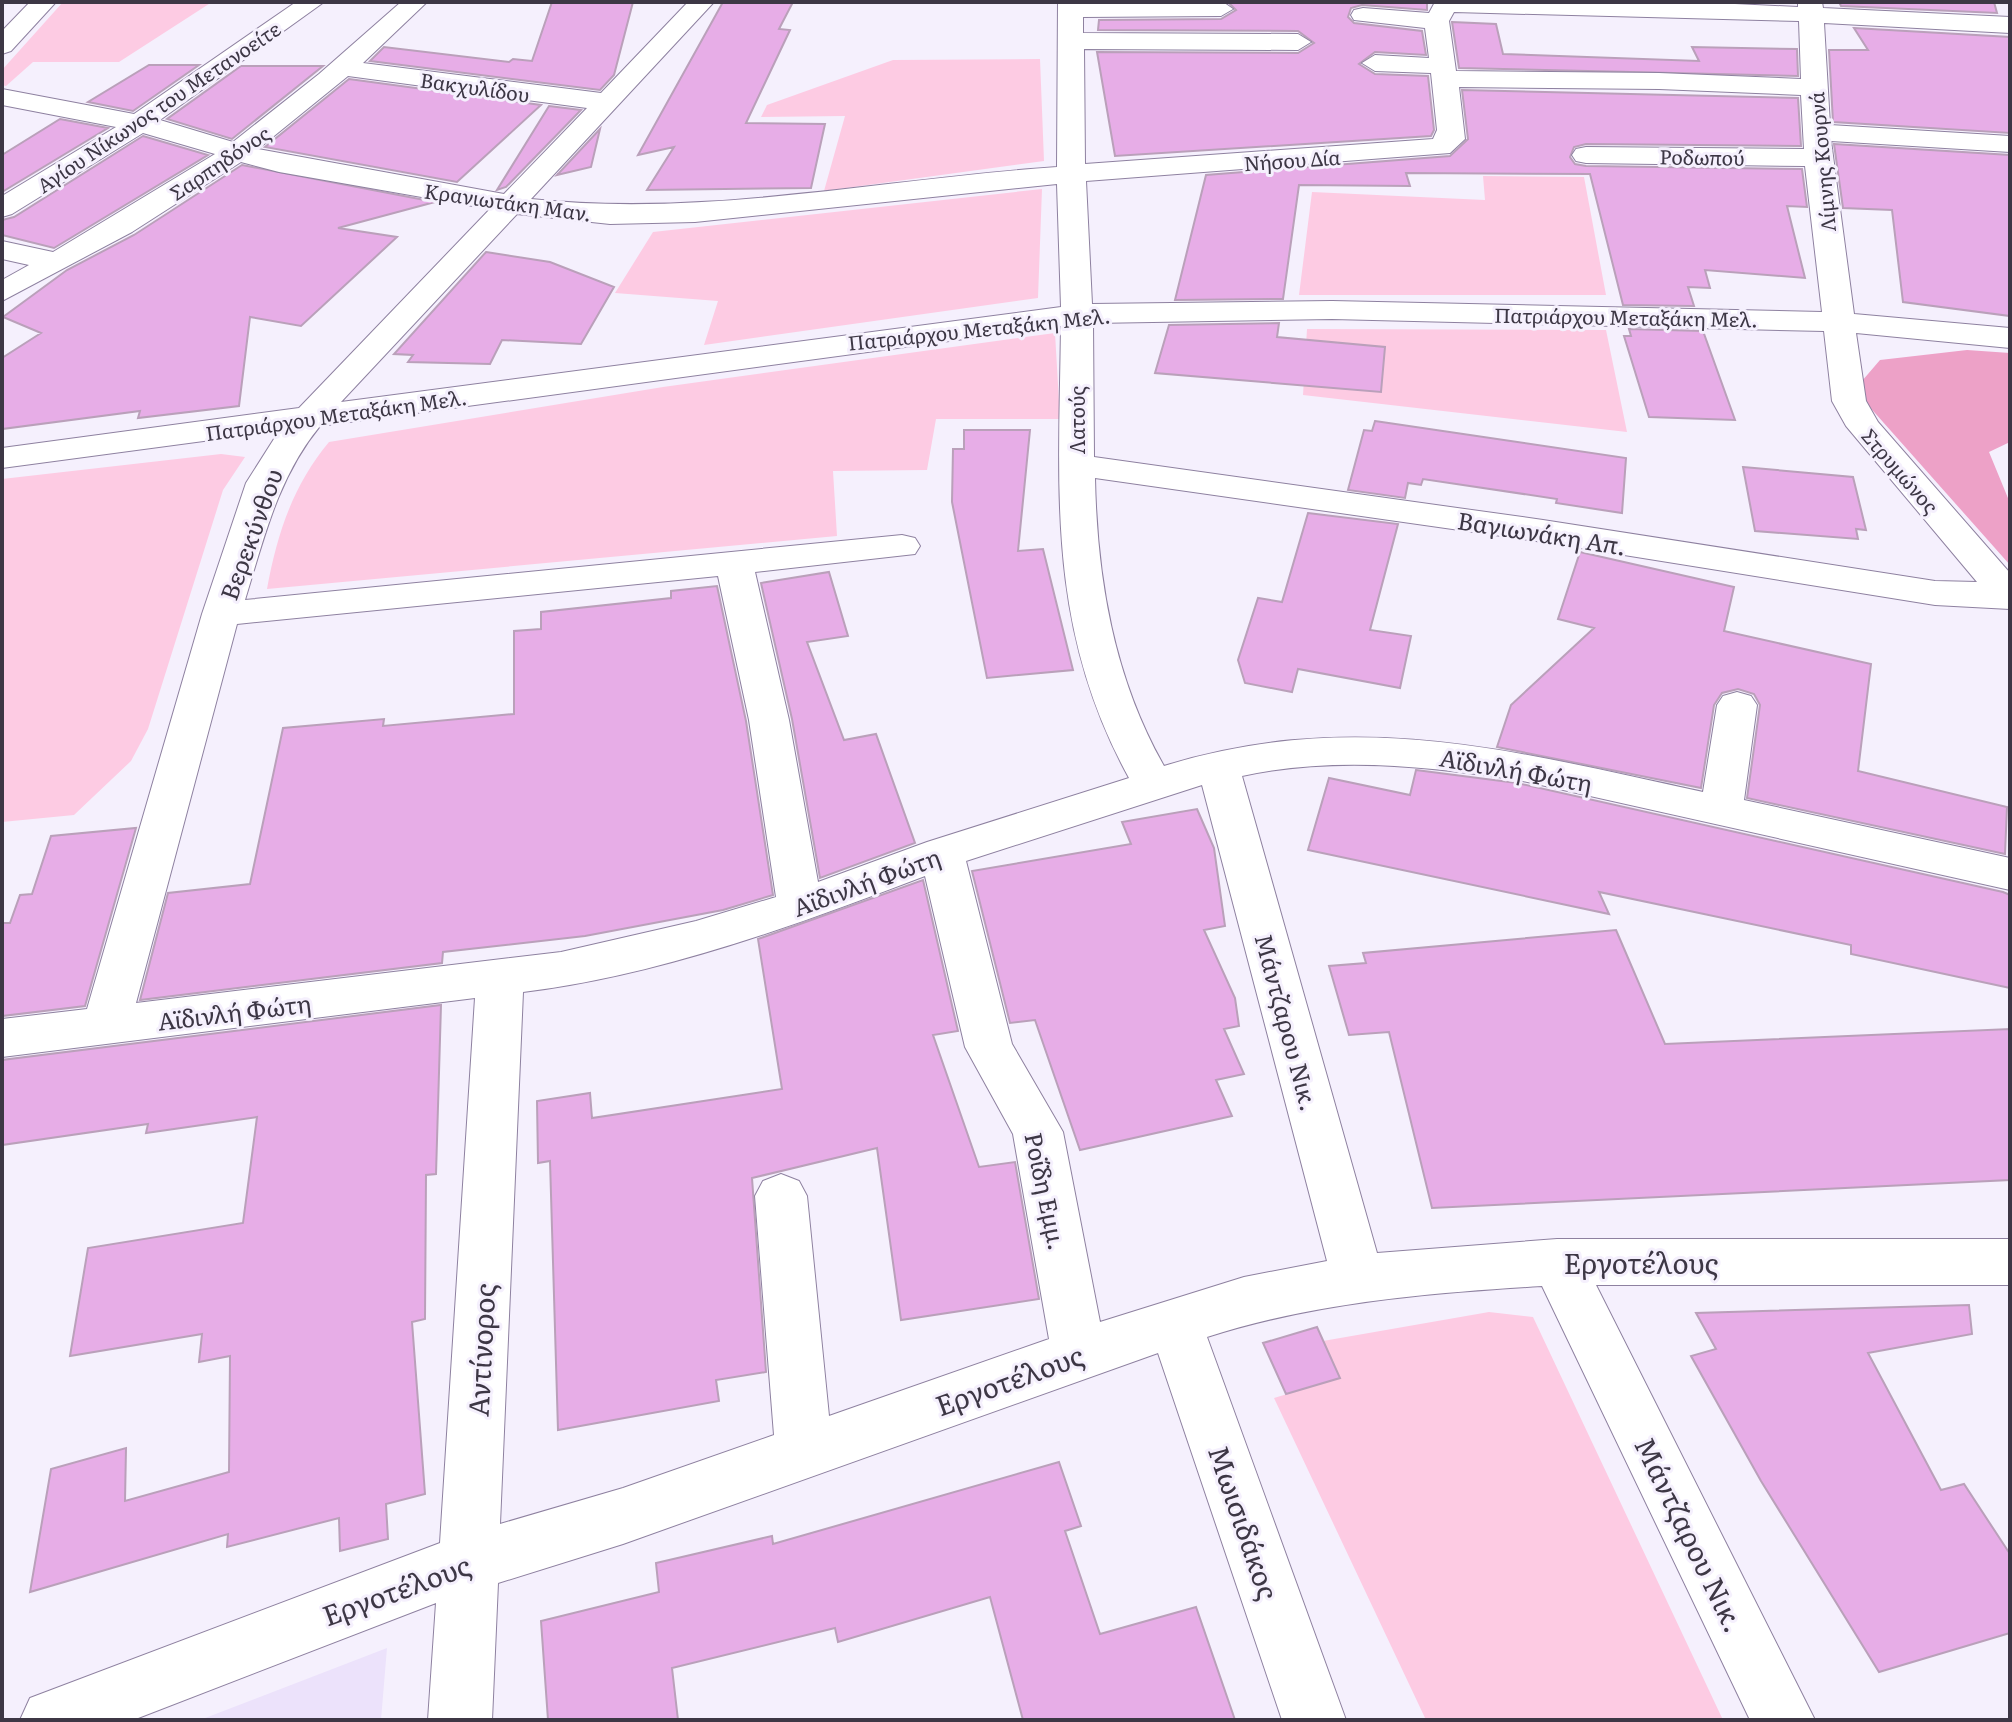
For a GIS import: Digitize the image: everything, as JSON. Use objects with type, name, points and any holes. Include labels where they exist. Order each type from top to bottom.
[{"type":"street","points":[[2,46],[44,2]]},
{"type":"street","name":"Αγίου Νίκωνος του Μετανοείτε","points":[[2,208],[140,123],[312,2]]},
{"type":"street","name":"Σαρπηδόνος","points":[[2,292],[236,152],[343,68],[415,2]]},
{"type":"street","name":"Βερεκύνθου","points":[[106,1027],[221,614],[272,465],[308,418],[702,2]]},
{"type":"street","points":[[1071,18],[1221,9]]},
{"type":"street","points":[[1363,15],[1810,9],[2010,25]]},
{"type":"street","name":"Λίμνης Κουρνά","points":[[1810,9],[1817,145],[1838,322]]},
{"type":"street","name":"Νήσου Δία","points":[[1071,175],[1440,147],[1451,139],[1442,12]]},
{"type":"street","points":[[1071,18],[1298,42]]},
{"type":"street","name":"Λατούς","points":[[1071,18],[1071,175],[1077,314],[1075,465],[1081,569],[1100,666],[1133,753],[1154,785]]},
{"type":"street","points":[[1375,63],[1446,73],[1814,88]]},
{"type":"street","name":"Βακχυλίδου","points":[[343,68],[606,102]]},
{"type":"street","name":"Κρανιωτάκη Μαν.","points":[[2,97],[140,123],[279,164],[580,214],[668,215],[1071,175]]},
{"type":"street","name":"Ροδωπού","points":[[1586,155],[1817,145],[2010,144]]},
{"type":"street","points":[[2,250],[56,262]]},
{"type":"street","name":"Πατριάρχου Μεταξάκη Μελ.","points":[[2,458],[916,333],[1077,314],[1332,310],[1664,315],[1838,322],[2010,338]]},
{"type":"street","name":"Στρυμώνος","points":[[1838,322],[1844,383],[1855,415],[2006,588]]},
{"type":"street","name":"Βαγιωνάκη Απ.","points":[[1075,465],[1543,531],[1935,593],[2006,588]]},
{"type":"street","points":[[221,614],[902,546]]},
{"type":"street","points":[[734,563],[769,720],[800,906]]},
{"type":"street","points":[[1721,810],[1737,705]]},
{"type":"street","name":"Αϊδινλή Φώτη","points":[[2,1038],[500,979],[605,960],[800,906],[942,853],[1154,785],[1218,766],[1279,754],[1349,749],[1446,755],[1518,766],[2010,874]]},
{"type":"street","name":"Μάντζαρου Νικ.","points":[[1218,766],[1358,1278]]},
{"type":"street","name":"Ροΐδη Εμμ.","points":[[942,853],[989,1047],[1038,1132],[1079,1353]]},
{"type":"street","name":"Αντίνορος","points":[[460,1720],[500,979]]},
{"type":"street","points":[[781,1196],[804,1452]]},
{"type":"street","name":"Μάντζαρου Νικ.","points":[[1557,1262],[1783,1720]]},
{"type":"street","name":"Εργοτέλους","points":[[52,1720],[346,1606],[469,1562],[623,1516],[1079,1353],[1244,1301],[1358,1278],[1557,1262],[2010,1262]]},
{"type":"street","name":"Μωισιδάκος","points":[[1175,1323],[1314,1720]]},
{"type":"shaded area","points":[[63,2],[212,2],[119,62],[33,62],[6,86],[2,85],[2,70]]},
{"type":"shaded area","points":[[1040,59],[1044,161],[824,191],[845,116],[761,117],[767,105],[893,60]]},
{"type":"shaded area","points":[[1483,176],[1584,177],[1606,295],[1299,295],[1312,192],[1485,200]]},
{"type":"shaded area","points":[[1042,189],[1038,298],[704,345],[718,301],[615,293],[653,232]]},
{"type":"shaded area","points":[[1307,329],[1606,330],[1627,432],[1303,395]]},
{"type":"shaded area","points":[[1055,333],[1060,419],[936,419],[927,470],[833,471],[837,536],[267,589],[288,511],[316,458],[329,442],[663,387]]},
{"type":"shaded area","points":[[1967,350],[2010,353],[2010,442],[1989,452],[2010,503],[2010,565],[1867,404],[1862,381],[1880,360]]},
{"type":"shaded area","points":[[221,454],[245,457],[223,490],[148,729],[131,761],[74,815],[2,822],[2,479]]},
{"type":"shaded area","points":[[1489,1312],[1533,1317],[1723,1720],[1426,1720],[1274,1398],[1340,1378],[1323,1341]]},
{"type":"shaded area","points":[[387,1648],[381,1720],[200,1720]]},
{"type":"building","points":[[552,2],[633,2],[614,75],[600,90],[370,61],[384,47],[509,62],[513,59],[532,61]]},
{"type":"building","points":[[723,2],[793,2],[779,29],[790,30],[746,123],[825,124],[811,188],[647,190],[674,147],[638,155]]},
{"type":"building","points":[[1228,2],[1427,2],[1427,10],[1362,5],[1351,8],[1348,17],[1354,23],[1422,31],[1426,55],[1375,52],[1359,64],[1375,74],[1428,76],[1434,130],[1431,136],[1115,156],[1097,52],[1298,53],[1314,43],[1298,31],[1098,30],[1099,20],[1221,19],[1236,10]]},
{"type":"building","points":[[1839,2],[1994,2],[1997,13],[1841,6]]},
{"type":"building","points":[[1452,22],[1496,24],[1503,54],[1699,61],[1692,47],[1797,49],[1798,76],[1459,68]]},
{"type":"building","points":[[1854,28],[2010,37],[2010,133],[1833,122],[1829,50],[1868,50]]},
{"type":"building","points":[[149,65],[199,65],[133,111],[88,102]]},
{"type":"building","points":[[241,66],[323,66],[232,139],[167,119]]},
{"type":"building","points":[[349,79],[541,105],[457,182],[265,147]]},
{"type":"building","points":[[1462,90],[1798,98],[1801,146],[1586,144],[1574,147],[1570,157],[1575,164],[1586,166],[1802,169],[1807,207],[1787,206],[1805,278],[1705,270],[1710,288],[1688,287],[1694,306],[1623,305],[1590,174],[1406,173],[1410,186],[1299,185],[1283,299],[1175,300],[1206,175],[1450,156],[1468,139]]},
{"type":"building","points":[[549,106],[581,110],[506,187],[497,190]]},
{"type":"building","points":[[60,119],[108,128],[2,192],[2,155]]},
{"type":"building","points":[[600,129],[591,167],[557,175]]},
{"type":"building","points":[[143,136],[208,155],[54,248],[2,235],[2,220],[14,217]]},
{"type":"building","points":[[1834,144],[2010,155],[2010,316],[1903,302],[1892,210],[1843,208]]},
{"type":"building","points":[[242,165],[435,202],[338,228],[397,237],[301,326],[250,317],[239,406],[138,418],[140,411],[2,429],[2,358],[41,333],[3,317],[67,270],[134,235]]},
{"type":"building","points":[[486,252],[550,262],[614,287],[581,344],[502,340],[490,364],[408,362],[413,355],[394,354]]},
{"type":"building","points":[[1279,323],[1277,337],[1385,347],[1381,392],[1155,373],[1169,325]]},
{"type":"building","points":[[1629,329],[1703,331],[1735,420],[1649,417],[1624,336],[1631,336]]},
{"type":"building","points":[[1375,421],[1626,458],[1622,513],[1556,503],[1557,499],[1423,479],[1421,485],[1408,483],[1405,498],[1348,490],[1364,430],[1372,431]]},
{"type":"building","points":[[964,430],[1030,430],[1018,551],[1043,549],[1073,670],[987,678],[952,502],[953,449],[964,449]]},
{"type":"building","points":[[1743,467],[1853,477],[1866,530],[1856,529],[1858,539],[1755,531]]},
{"type":"building","points":[[1308,513],[1398,524],[1370,630],[1411,636],[1400,688],[1298,669],[1292,692],[1245,683],[1238,660],[1258,598],[1282,602]]},
{"type":"building","points":[[1580,552],[1734,587],[1724,631],[1871,664],[1858,771],[2007,807],[2005,854],[1747,798],[1760,705],[1754,694],[1738,689],[1722,693],[1714,705],[1701,788],[1497,747],[1511,705],[1594,628],[1558,619]]},
{"type":"building","points":[[829,572],[848,636],[807,642],[844,740],[876,734],[915,843],[820,878],[792,719],[761,583]]},
{"type":"building","points":[[717,586],[746,721],[773,895],[723,910],[585,936],[443,952],[442,963],[140,1000],[168,893],[250,884],[283,728],[384,719],[383,726],[514,714],[514,631],[541,629],[541,612],[671,598],[671,591]]},
{"type":"building","points":[[1416,770],[1517,783],[2003,892],[2010,895],[2010,988],[1851,954],[1851,945],[1599,892],[1609,914],[1308,850],[1329,778],[1410,795]]},
{"type":"building","points":[[1197,809],[1214,848],[1225,926],[1204,930],[1235,998],[1239,1026],[1224,1029],[1244,1074],[1216,1080],[1232,1116],[1080,1150],[1035,1020],[1010,1023],[972,871],[1131,844],[1122,822]]},
{"type":"building","points":[[136,828],[85,1006],[2,1016],[2,923],[10,923],[20,895],[32,894],[51,836]]},
{"type":"building","points":[[923,880],[958,1031],[933,1035],[979,1167],[1015,1162],[1039,1299],[901,1320],[877,1148],[752,1178],[766,1372],[716,1380],[719,1401],[558,1430],[550,1161],[538,1163],[537,1101],[590,1093],[592,1118],[782,1089],[758,939]]},
{"type":"building","points":[[1616,930],[1665,1044],[2010,1029],[2010,1180],[1432,1208],[1389,1032],[1349,1035],[1329,966],[1366,963],[1363,953]]},
{"type":"building","points":[[441,1005],[436,1174],[426,1175],[425,1319],[412,1322],[425,1494],[386,1504],[388,1539],[340,1551],[339,1518],[227,1547],[228,1534],[30,1592],[51,1469],[126,1448],[125,1501],[229,1472],[230,1356],[199,1362],[202,1334],[70,1356],[88,1248],[243,1223],[257,1117],[146,1133],[148,1124],[2,1145],[2,1060]]},
{"type":"building","points":[[1969,1305],[1972,1334],[1868,1353],[1941,1490],[1964,1484],[2010,1554],[2010,1633],[1879,1672],[1761,1481],[1691,1356],[1716,1349],[1696,1313]]},
{"type":"building","points":[[1317,1327],[1340,1378],[1286,1394],[1263,1343]]},
{"type":"building","points":[[1059,1462],[1081,1526],[1065,1531],[1100,1634],[1196,1607],[1235,1720],[1023,1720],[990,1597],[838,1642],[835,1628],[672,1668],[678,1720],[548,1720],[541,1621],[659,1592],[656,1563],[772,1536],[773,1544]]}]
